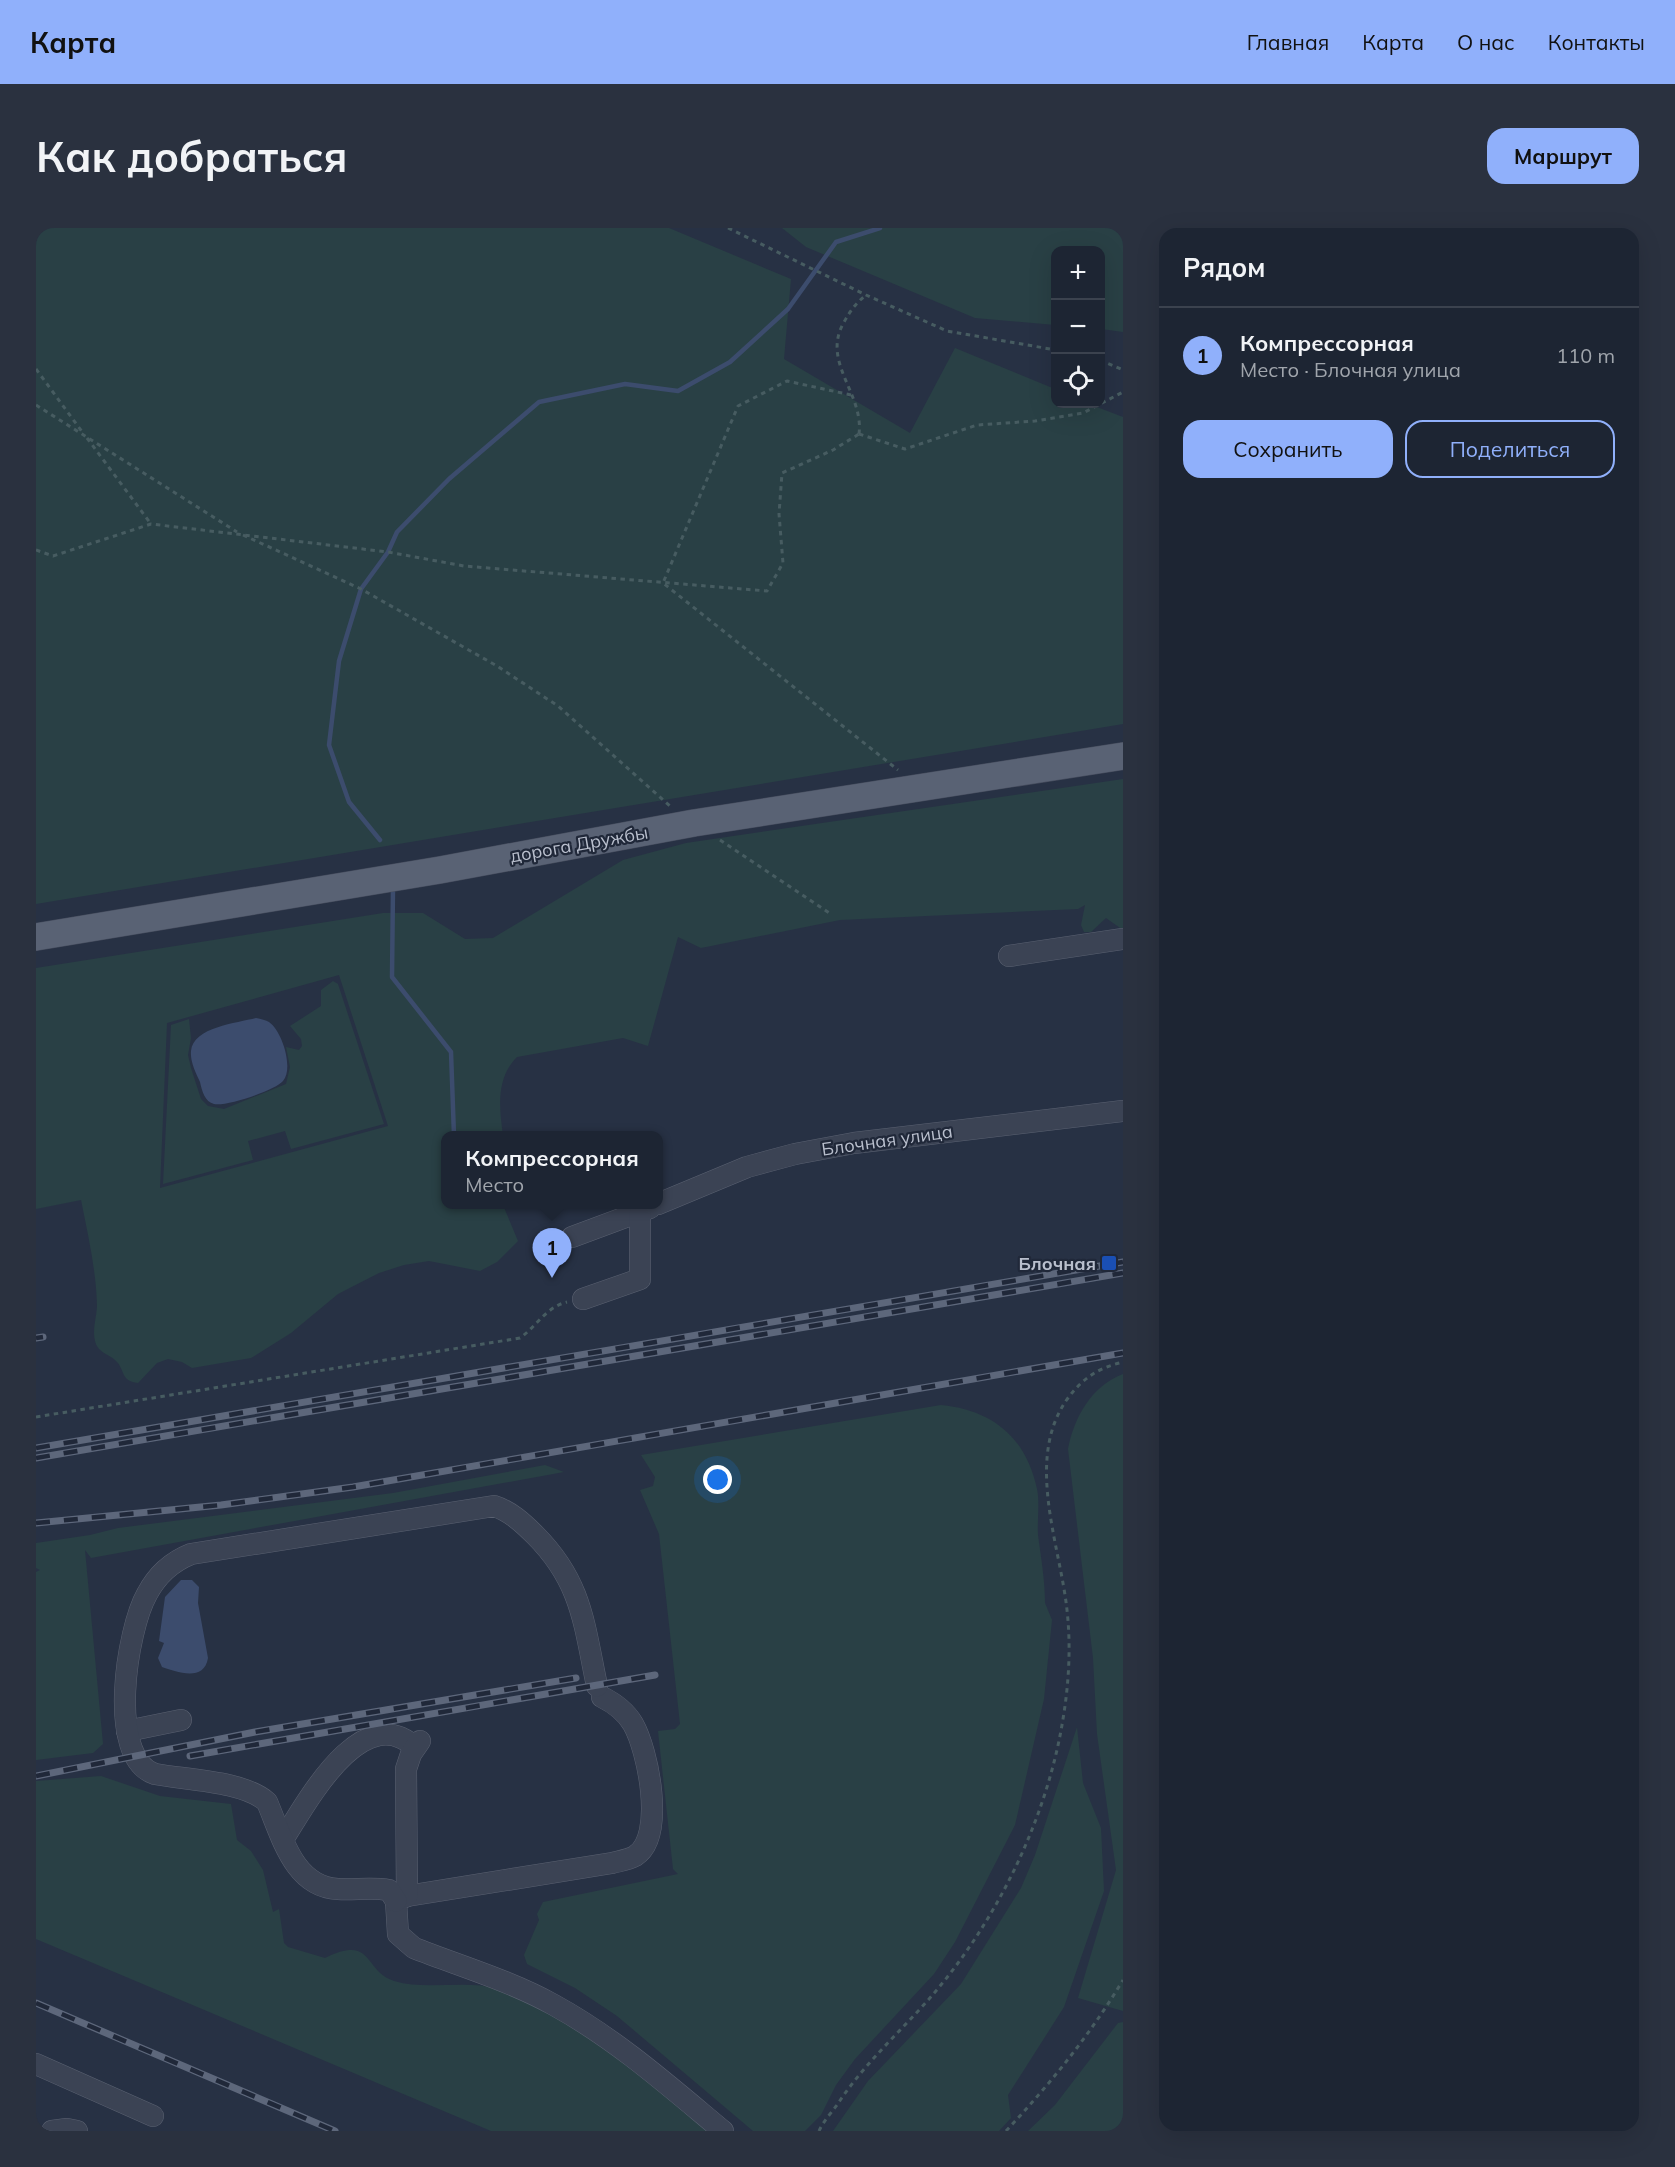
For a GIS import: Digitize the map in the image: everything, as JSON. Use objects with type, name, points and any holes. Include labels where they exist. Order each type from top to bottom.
[{"type":"main road","name":"дорога Дружбы","points":[[36,938],[440,870],[694,823],[1123,756]]},
{"type":"street","points":[[1009,956],[1123,939]]},
{"type":"street","name":"Блочная улица","points":[[663,1202],[747,1167],[795,1154],[854,1143],[1123,1111]]},
{"type":"street","name":"Блочная улица","points":[[572,1237],[647,1209]]},
{"type":"street","points":[[583,1299],[640,1279],[652,1209]]},
{"type":"street","points":[[484,1505],[504,1509],[519,1520],[563,1566],[578,1598],[599,1691],[628,1717],[642,1747],[652,1813],[650,1833],[634,1857],[612,1863],[402,1898],[389,1890],[339,1889],[315,1884],[299,1870],[267,1802],[255,1793],[147,1771],[137,1762],[127,1731],[125,1693],[137,1620],[148,1592],[158,1576],[173,1563],[202,1552],[484,1505]]},
{"type":"street","points":[[127,1731],[181,1720]]},
{"type":"street","points":[[284,1838],[331,1766],[349,1751],[387,1733],[399,1735],[417,1744],[406,1769],[402,1898],[398,1934],[406,1944],[538,1997],[572,2015],[610,2039],[723,2131]]},
{"type":"street","points":[[36,2064],[153,2116]]},
{"type":"street","points":[[52,2131],[66,2129],[77,2131]]},
{"type":"path","points":[[729,228],[866,295],[947,331],[1051,349]]},
{"type":"path","points":[[859,434],[861,420],[839,363],[836,338],[853,305],[866,295]]},
{"type":"path","points":[[1105,362],[1123,370]]},
{"type":"path","points":[[36,369],[151,524]]},
{"type":"path","points":[[663,583],[738,406],[787,381],[851,394]]},
{"type":"path","points":[[36,550],[53,556],[151,524],[238,532],[297,542],[388,552],[464,566],[767,591],[783,563],[779,514],[782,474],[833,450],[859,434],[905,449],[977,425],[1035,421],[1083,413],[1123,393]]},
{"type":"path","points":[[36,405],[238,532],[361,589],[497,666],[558,706],[596,738],[618,762],[694,823],[831,914]]},
{"type":"path","points":[[663,583],[901,773]]},
{"type":"path","points":[[36,1417],[520,1338],[539,1323],[546,1312],[562,1304],[583,1299]]},
{"type":"path","points":[[819,2131],[853,2081],[930,1998],[971,1944],[1023,1847],[1055,1760],[1068,1688],[1067,1610],[1049,1496],[1047,1456],[1051,1431],[1065,1403],[1085,1378],[1097,1370],[1123,1362]]},
{"type":"path","points":[[1006,2131],[1052,2081],[1123,1980]]},
{"type":"green space","points":[[36,228],[669,228],[791,279],[784,359],[910,433],[955,348],[1051,387],[1051,408],[1099,408],[1123,417],[1123,724],[36,904]]},
{"type":"green space","points":[[782,228],[1123,228],[1123,332],[1105,330],[1105,246],[1051,246],[1051,325],[975,318],[806,247]]},
{"type":"green space","points":[[1123,779],[1123,930],[1106,918],[1091,932],[1084,932],[1081,925],[1085,905],[1078,909],[840,920],[701,948],[678,937],[648,1046],[623,1038],[517,1057],[505,1074],[502,1084],[500,1104],[503,1131],[441,1131],[441,1209],[505,1209],[518,1241],[497,1262],[480,1271],[429,1261],[404,1265],[379,1273],[338,1294],[291,1333],[251,1358],[192,1368],[182,1362],[168,1359],[157,1363],[138,1383],[126,1378],[118,1363],[99,1349],[94,1336],[97,1305],[95,1278],[81,1200],[36,1209],[36,968],[383,913],[423,913],[465,939],[493,938],[623,860],[686,843]],"holes":[[[339,975],[388,1126],[160,1188],[167,1023]]]},
{"type":"green space","points":[[333,981],[338,984],[384,1124],[291,1149],[285,1131],[248,1141],[253,1160],[163,1184],[171,1025],[189,1019],[191,1038],[188,1055],[201,1099],[208,1106],[224,1109],[286,1084],[290,1067],[286,1047],[299,1050],[302,1046],[301,1039],[290,1026],[321,1006],[321,990]]},
{"type":"green space","points":[[1123,1374],[1123,2011],[1078,1998],[1116,1870],[1097,1734],[1093,1658],[1068,1449],[1075,1426],[1086,1404],[1102,1386]]},
{"type":"green space","points":[[941,1405],[976,1413],[1004,1429],[1025,1455],[1037,1489],[1038,1535],[1045,1603],[1052,1620],[1044,1699],[1015,1825],[955,1942],[934,1974],[855,2059],[836,2085],[821,2115],[805,2131],[753,2131],[617,2016],[575,1988],[527,1964],[524,1955],[539,1920],[537,1914],[543,1902],[678,1874],[673,1869],[658,1731],[675,1729],[680,1724],[659,1534],[640,1490],[653,1486],[655,1477],[641,1455]]},
{"type":"green space","points":[[545,1465],[564,1472],[91,1558],[85,1550],[103,1744],[93,1753],[36,1760],[36,1572],[40,1570],[36,1568],[36,1543],[90,1535],[118,1528],[393,1493]]},
{"type":"green space","points":[[1077,1727],[1083,1783],[1101,1828],[1104,1891],[1064,2007],[1008,2095],[1011,2118],[999,2131],[833,2131],[868,2081],[961,1984],[1021,1888],[1035,1855]]},
{"type":"green space","points":[[101,1776],[160,1796],[231,1804],[237,1840],[251,1851],[263,1870],[273,1912],[279,1909],[284,1943],[288,1947],[325,1958],[352,1950],[360,1952],[384,1976],[394,1981],[420,1985],[486,1986],[529,2000],[584,2030],[611,2049],[710,2131],[491,2131],[36,1939],[36,1781]]},
{"type":"green space","points":[[1123,2022],[1123,2131],[1028,2131],[1055,2105],[1118,2023]]},
{"type":"water","points":[[256,1018],[269,1022],[282,1041],[287,1059],[286,1075],[283,1081],[271,1089],[239,1100],[220,1104],[211,1103],[204,1096],[192,1063],[191,1051],[194,1043],[207,1031]]},
{"type":"water","points":[[181,1580],[192,1580],[199,1587],[198,1603],[208,1658],[201,1671],[195,1673],[181,1673],[162,1667],[158,1658],[164,1643],[159,1641],[165,1597]]},
{"type":"waterway","points":[[380,840],[349,802],[329,745],[339,661],[361,589],[388,552],[397,532],[449,479],[539,402],[625,384],[678,391],[730,362],[788,309],[836,242],[880,228]]},
{"type":"waterway","points":[[393,887],[392,977],[451,1052],[454,1131]]},
{"type":"railway","points":[[36,1448],[1123,1262]]},
{"type":"railway","points":[[36,1458],[1123,1273]]},
{"type":"railway","points":[[36,1338],[43,1337]]},
{"type":"railway","points":[[36,1523],[221,1505],[353,1487],[1123,1353]]},
{"type":"railway","points":[[190,1756],[655,1675]]},
{"type":"railway","points":[[36,1776],[255,1732],[576,1678]]},
{"type":"railway","points":[[36,2003],[335,2131]]},
{"type":"place","name":"Блочная","points":[[1109,1263]]},
{"type":"place","name":"Компрессорная","points":[[552,1278]]}]
